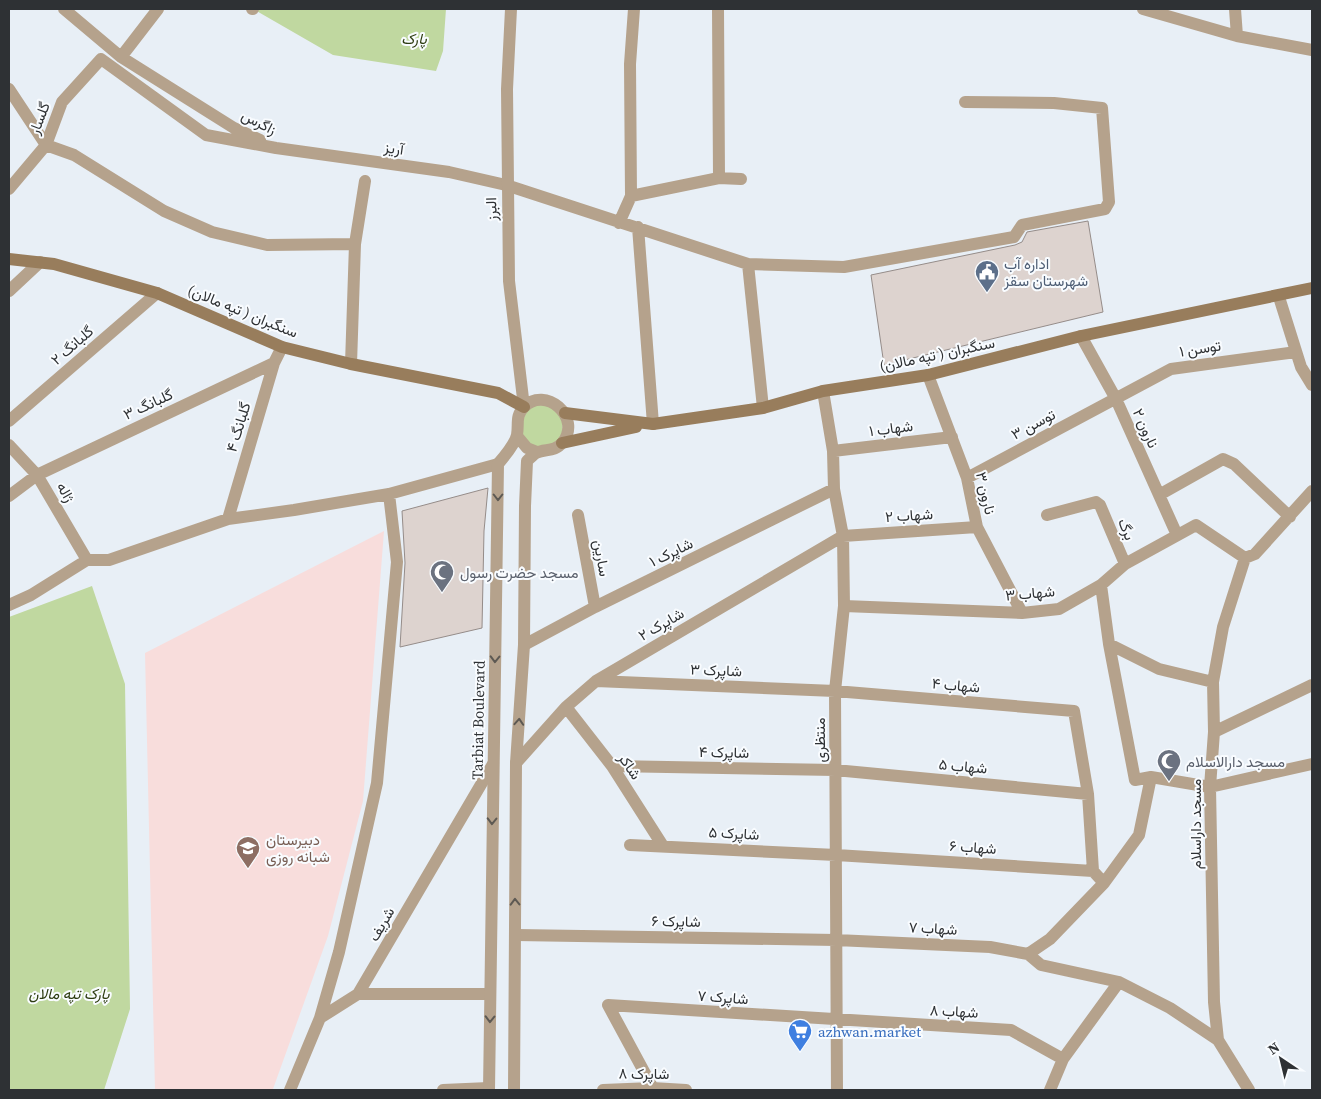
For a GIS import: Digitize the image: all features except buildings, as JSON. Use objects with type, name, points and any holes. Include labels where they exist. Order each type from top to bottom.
[{"type":"main road","name":"سنگبران ( تپه مالان)","points":[[9,259],[40,262],[157,293],[282,346],[351,364],[498,392],[524,407]]},
{"type":"main road","name":"سنگبران ( تپه مالان)","points":[[565,413],[653,424],[763,408],[823,391],[928,375],[1080,336],[1278,297],[1312,288]]},
{"type":"main road","points":[[562,443],[653,424]]},
{"type":"street","name":"زاگرس","points":[[64,9],[121,58],[234,128],[276,148]]},
{"type":"street","points":[[121,58],[158,9]]},
{"type":"street","name":"البرز","points":[[511,9],[507,89],[506,185],[509,281],[524,407]]},
{"type":"street","points":[[619,223],[631,196],[630,64],[634,9]]},
{"type":"street","points":[[718,9],[719,178]]},
{"type":"street","points":[[1143,9],[1237,36],[1312,50]]},
{"type":"street","points":[[1235,9],[1237,36]]},
{"type":"street","name":"زاگرس","points":[[101,59],[206,135],[276,148]]},
{"type":"street","name":"گلسار","points":[[9,190],[46,144],[62,102],[101,59]]},
{"type":"street","points":[[12,97],[46,144],[74,154],[164,211],[212,232],[267,245],[355,244]]},
{"type":"street","name":"آریز","points":[[276,148],[449,172],[506,185],[748,264],[844,267],[1014,237],[1022,225],[1105,209],[1110,202],[1102,108],[1054,103],[965,102]]},
{"type":"street","points":[[631,196],[719,178],[741,179]]},
{"type":"street","points":[[351,364],[355,244],[365,181]]},
{"type":"street","points":[[638,227],[653,424]]},
{"type":"street","points":[[9,291],[40,262]]},
{"type":"street","points":[[748,264],[763,408]]},
{"type":"street","name":"گلبانگ ۲","points":[[9,422],[157,293]]},
{"type":"street","points":[[1278,297],[1301,367],[1312,385]]},
{"type":"street","name":"نارون ۲","points":[[1080,336],[1116,399],[1177,535]]},
{"type":"street","name":"گلبانگ ۴","points":[[228,519],[274,363],[282,346]]},
{"type":"street","name":"توسن ۱","points":[[1116,399],[1171,369],[1296,352]]},
{"type":"street","name":"گلبانگ ۳","points":[[9,496],[37,475],[274,363]]},
{"type":"street","name":"نارون ۳","points":[[928,375],[966,478],[977,527],[1022,613]]},
{"type":"street","name":"منتظری","points":[[823,391],[834,451],[834,489],[842,536],[844,606],[835,691],[837,1090]]},
{"type":"street","name":"توسن ۳","points":[[966,478],[1116,399]]},
{"type":"street","points":[[548,400],[565,413],[569,426],[562,443],[550,452],[537,452],[527,448],[517,436],[516,420],[524,407],[531,402],[548,400]]},
{"type":"street","points":[[9,605],[32,595],[87,560],[109,560],[228,519],[389,494],[498,464],[517,436]]},
{"type":"street","name":"شهاب ۱","points":[[834,451],[952,437]]},
{"type":"street","name":"ژاله","points":[[9,445],[37,475],[87,560]]},
{"type":"street","points":[[514,1090],[516,763],[524,645],[527,461],[537,452]]},
{"type":"street","points":[[1159,495],[1223,459],[1234,464],[1290,517]]},
{"type":"street","name":"Tarbiat Boulevard","points":[[489,1089],[498,464]]},
{"type":"street","name":"شاپرک ۱","points":[[524,645],[595,607],[834,489]]},
{"type":"street","points":[[1245,558],[1255,554],[1312,491]]},
{"type":"street","points":[[290,1090],[320,1018],[339,952],[377,783],[397,562],[389,494]]},
{"type":"street","name":"برگ","points":[[1047,515],[1096,502],[1100,505],[1125,564]]},
{"type":"street","name":"سارین","points":[[578,515],[595,607]]},
{"type":"street","name":"شهاب ۳","points":[[844,606],[1022,613],[1059,609],[1101,585],[1125,564],[1196,525],[1245,558]]},
{"type":"street","name":"شهاب ۲","points":[[842,536],[977,527]]},
{"type":"street","name":"شاپرک ۲","points":[[516,763],[566,707],[596,681],[842,536]]},
{"type":"street","name":"مسجد داراسلام","points":[[1218,1040],[1214,1002],[1210,787],[1214,732],[1213,682],[1223,626],[1245,558]]},
{"type":"street","points":[[1101,585],[1109,644],[1135,780],[1151,777],[1210,787],[1312,764]]},
{"type":"street","points":[[1109,644],[1159,669],[1213,682]]},
{"type":"street","name":"شاپرک ۳","points":[[596,681],[835,691]]},
{"type":"street","points":[[1214,732],[1312,685]]},
{"type":"street","name":"شهاب ۴","points":[[835,691],[1074,711],[1088,794]]},
{"type":"street","name":"شاکر","points":[[566,707],[612,766],[663,846]]},
{"type":"street","name":"شریف","points":[[320,1018],[358,994],[493,764]]},
{"type":"street","name":"شاپرک ۴","points":[[612,766],[835,770]]},
{"type":"street","name":"شهاب ۵","points":[[835,770],[1088,794]]},
{"type":"street","points":[[1151,777],[1139,835],[1104,883],[1050,939],[1028,954],[1041,965],[1119,982],[1170,1008],[1218,1040],[1249,1090]]},
{"type":"street","points":[[1088,794],[1093,871],[1104,883]]},
{"type":"street","name":"شاپرک ۵","points":[[630,845],[836,855]]},
{"type":"street","name":"شهاب ۶","points":[[836,855],[1093,871]]},
{"type":"street","name":"شاپرک ۶","points":[[516,935],[836,940]]},
{"type":"street","name":"شهاب ۷","points":[[836,940],[990,948],[1028,954]]},
{"type":"street","points":[[1050,1090],[1063,1059],[1119,982]]},
{"type":"street","points":[[358,994],[490,994]]},
{"type":"street","name":"شاپرک ۷","points":[[653,1089],[608,1005],[836,1021]]},
{"type":"street","name":"شهاب ۸","points":[[836,1021],[1010,1030],[1063,1059]]},
{"type":"street","points":[[443,1090],[489,1089]]},
{"type":"street","name":"شاپرک ۸","points":[[603,1090],[686,1090]]},
{"type":"shaded area","name":"دبیرستان شبانه روزی","points":[[384,531],[363,801],[328,936],[273,1089],[155,1090],[145,653]]},
{"type":"green space","name":"پارک","points":[[253,9],[446,9],[443,51],[436,71],[333,55]]},
{"type":"green space","points":[[531,402],[563,409],[562,443],[527,448],[516,420]]},
{"type":"green space","name":"پارک تپه مالان","points":[[92,586],[125,684],[130,1009],[104,1090],[9,1090],[9,617]]},
{"type":"place","name":"اداره آب شهرستان سقز","points":[[987,293]]},
{"type":"place","name":"مسجد حضرت رسول","points":[[442,593]]},
{"type":"place","name":"مسجد دارالاسلام","points":[[1169,782]]},
{"type":"place","name":"دبیرستان شبانه روزی","points":[[248,869]]},
{"type":"place","name":"azhwan.market","points":[[800,1052]]}]
